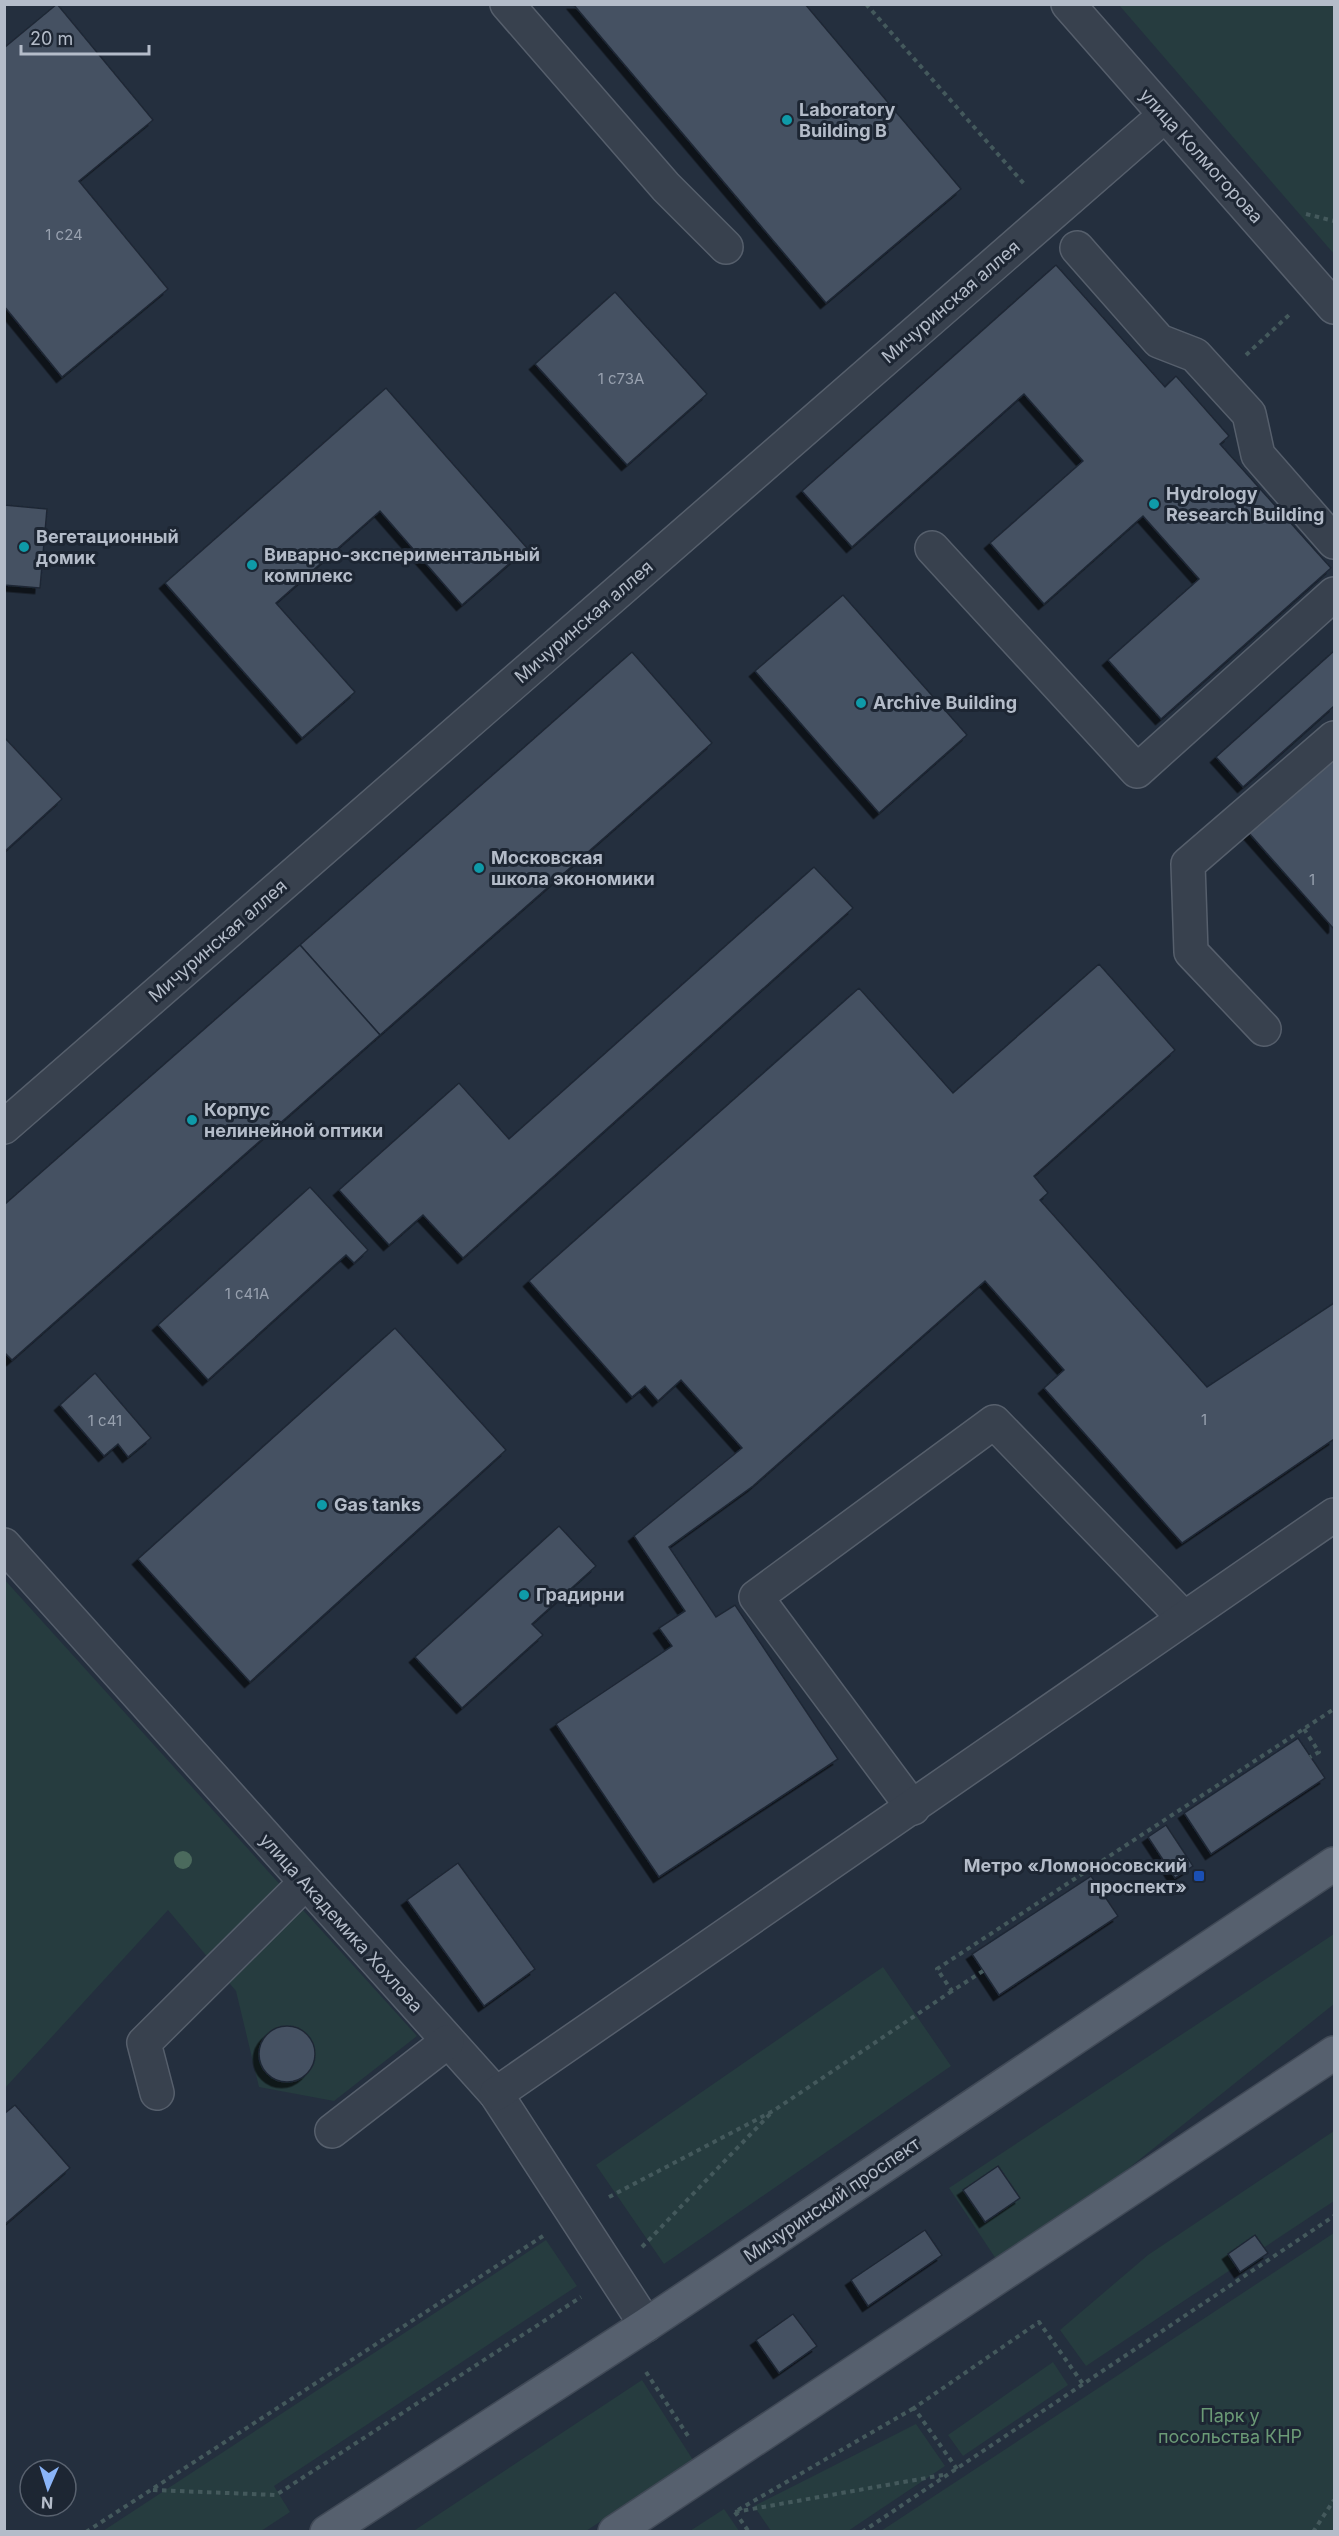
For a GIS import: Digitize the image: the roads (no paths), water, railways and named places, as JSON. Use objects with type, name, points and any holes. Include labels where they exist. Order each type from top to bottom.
[{"type":"main road","name":"Мичуринский проспект","points":[[327,2532],[646,2325],[1335,1864]]},
{"type":"main road","points":[[615,2532],[1335,2053]]},
{"type":"street","points":[[507,4],[666,187],[726,247]]},
{"type":"street","name":"улица Колмогорова","points":[[1068,4],[1164,116],[1335,307]]},
{"type":"street","name":"Мичуринская аллея","points":[[4,1127],[1164,116]]},
{"type":"street","points":[[1077,248],[1159,341],[1195,355],[1249,414],[1258,455],[1335,542]]},
{"type":"street","points":[[932,548],[1137,771],[1335,594]]},
{"type":"street","points":[[1264,1029],[1191,952],[1188,864],[1335,738]]},
{"type":"street","points":[[913,1808],[756,1598],[994,1422],[1184,1617]]},
{"type":"street","points":[[496,2094],[913,1808],[1184,1617],[1335,1515]]},
{"type":"street","name":"улица Академика Хохлова","points":[[4,1545],[496,2094],[646,2325]]},
{"type":"street","points":[[158,2092],[144,2043],[305,1883]]},
{"type":"street","points":[[332,2131],[447,2042]]},
{"type":"place","name":"Laboratory Building B","points":[[787,120]]},
{"type":"place","name":"Hydrology Research Building","points":[[1154,504]]},
{"type":"place","name":"Вегетационный домик","points":[[24,547]]},
{"type":"place","name":"Виварно-экспериментальный комплекс","points":[[252,565]]},
{"type":"place","name":"Archive Building","points":[[861,703]]},
{"type":"place","name":"Московская школа экономики","points":[[479,868]]},
{"type":"place","name":"Корпус нелинейной оптики","points":[[192,1120]]},
{"type":"place","name":"Gas tanks","points":[[322,1505]]},
{"type":"place","name":"Градирни","points":[[524,1595]]},
{"type":"place","name":"Метро «Ломоносовский проспект»","points":[[1199,1876]]},
{"type":"park label","name":"Парк у посольства КНР","points":[[1230,2426]]}]
